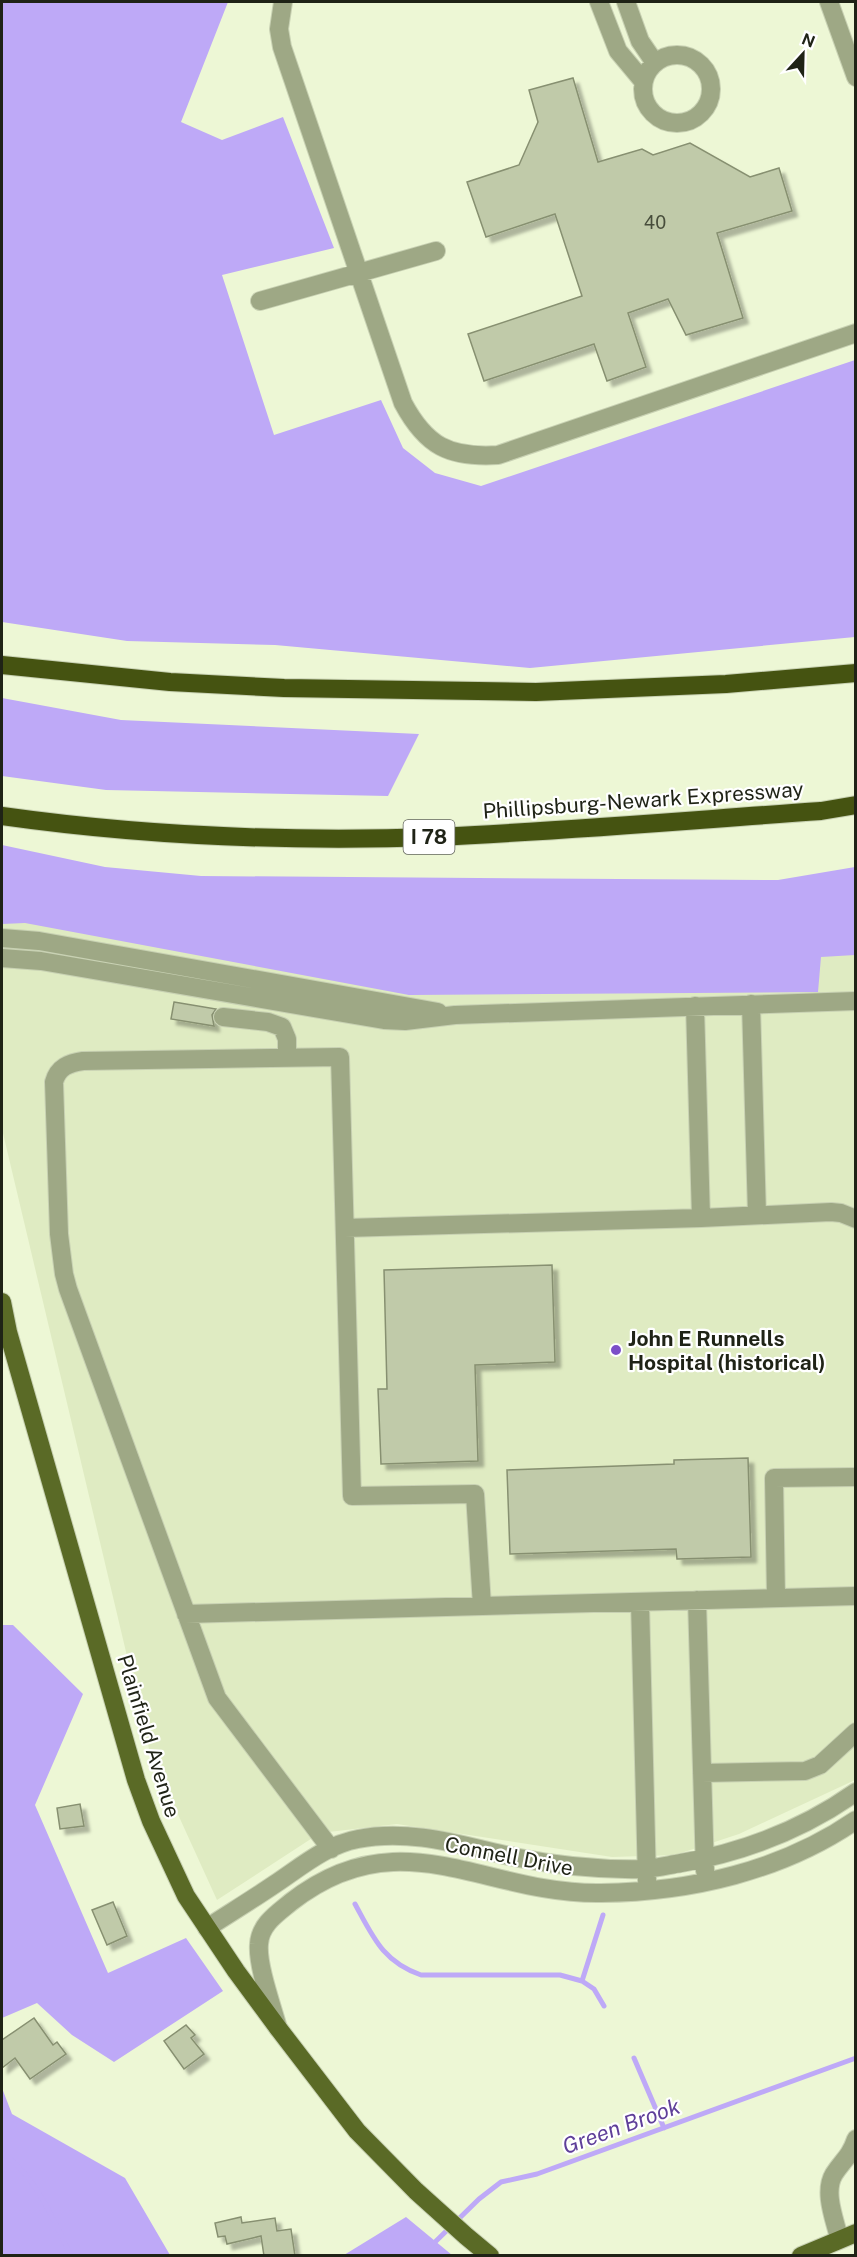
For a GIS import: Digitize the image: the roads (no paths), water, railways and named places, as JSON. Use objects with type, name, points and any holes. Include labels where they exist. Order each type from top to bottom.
[{"type":"highway","points":[[2,665],[170,682],[284,688],[536,692],[726,684],[855,673]]},
{"type":"highway","name":"Phillipsburg-Newark Expressway","points":[[2,816],[213,835],[344,838],[509,833],[821,811],[855,805]]},
{"type":"main road","name":"Plainfield Avenue","points":[[2,1302],[135,1780],[162,1846],[186,1896],[278,2028],[357,2131],[435,2208],[490,2256]]},
{"type":"main road","points":[[801,2256],[847,2235]]},
{"type":"street","points":[[283,2],[280,9],[279,28],[282,46],[403,403],[414,425],[431,441],[453,452],[477,456],[498,455],[855,333]]},
{"type":"street","points":[[599,2],[618,51],[643,81]]},
{"type":"street","points":[[626,2],[640,41],[655,63]]},
{"type":"street","points":[[829,2],[855,77]]},
{"type":"street","points":[[686,56],[704,68],[711,89],[709,100],[695,118],[672,123],[661,119],[645,103],[642,92],[643,81],[655,63],[664,57],[686,56]]},
{"type":"street","points":[[260,302],[436,251]]},
{"type":"street","points":[[2,938],[51,943],[455,1015]]},
{"type":"street","points":[[2,958],[41,961],[384,1020],[405,1021],[455,1015],[855,1001]]},
{"type":"street","points":[[751,1004],[757,1215]]},
{"type":"street","points":[[695,1006],[701,1218]]},
{"type":"street","points":[[223,1017],[268,1022],[282,1027],[287,1039],[287,1058]]},
{"type":"street","points":[[331,1849],[217,1698],[64,1274],[59,1234],[54,1082],[56,1075],[63,1067],[84,1061],[340,1058],[352,1496],[475,1494],[482,1606]]},
{"type":"street","points":[[345,1228],[831,1212],[841,1213],[855,1219]]},
{"type":"street","points":[[776,1598],[774,1478],[855,1477]]},
{"type":"street","points":[[186,1614],[855,1596]]},
{"type":"street","points":[[697,1600],[705,1882]]},
{"type":"street","points":[[640,1602],[648,1892]]},
{"type":"street","points":[[702,1773],[805,1771],[820,1765],[855,1732]]},
{"type":"street","name":"Connell Drive","points":[[207,1928],[278,1882],[304,1862],[356,1839],[390,1835],[417,1836],[559,1864],[647,1869],[704,1859],[750,1847],[798,1828],[832,1809],[855,1792]]},
{"type":"street","name":"Connell Drive","points":[[278,2028],[261,1960],[259,1943],[262,1929],[297,1898],[342,1872],[360,1865],[418,1862],[562,1891],[648,1892],[705,1882],[765,1866],[805,1850],[855,1820]]},
{"type":"street","points":[[847,2235],[829,2198],[832,2176],[852,2152],[855,2139]]},
{"type":"waterway","points":[[355,1904],[380,1947],[388,1956],[408,1970],[421,1975],[560,1975],[582,1981],[594,1989],[604,2006]]},
{"type":"waterway","points":[[582,1981],[603,1915]]},
{"type":"waterway","points":[[634,2058],[664,2128]]},
{"type":"waterway","name":"Green Brook","points":[[417,2256],[501,2182],[537,2174],[856,2058]]},
{"type":"waterway","name":"Green Brook","points":[[2,2153],[14,2162],[34,2186],[71,2256]]},
{"type":"place","name":"John E Runnells Hospital (historical)","points":[[616,1350]]}]
